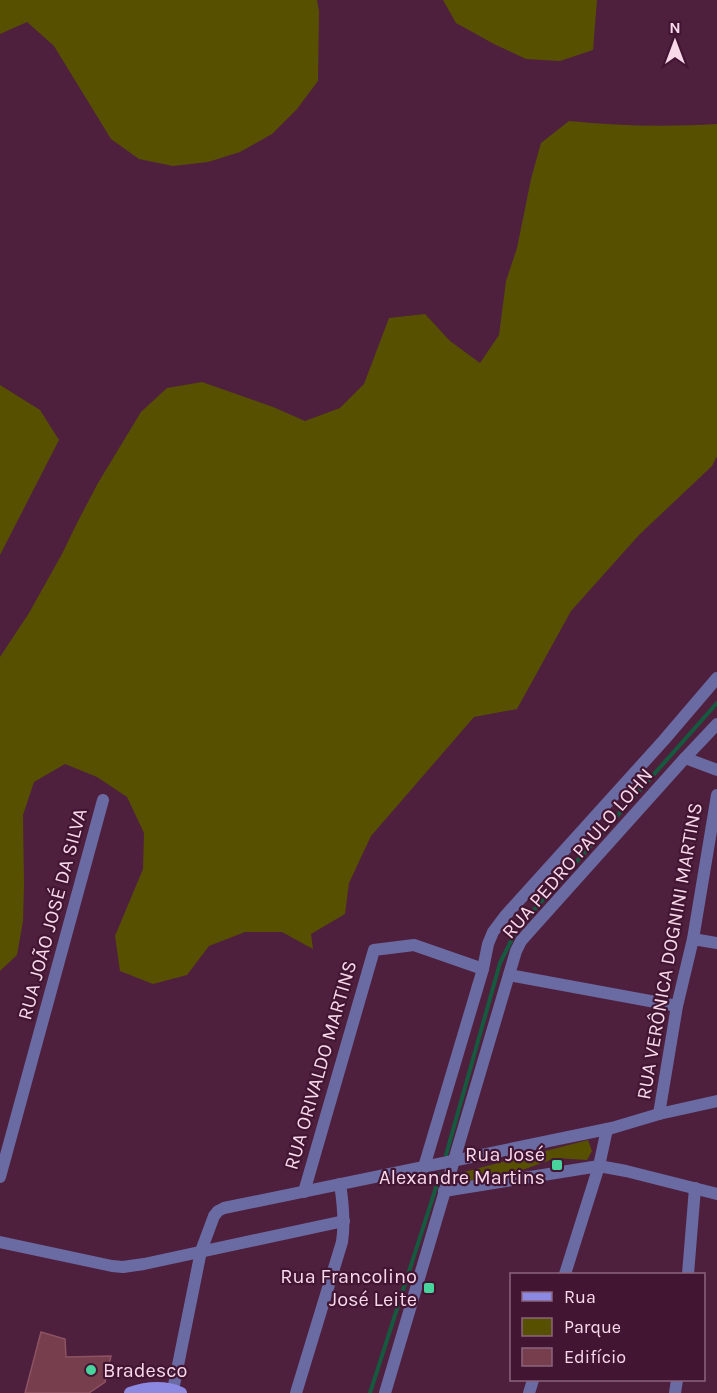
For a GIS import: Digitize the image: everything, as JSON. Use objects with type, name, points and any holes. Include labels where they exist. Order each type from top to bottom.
[{"type":"main road","points":[[130,1393],[154,1388],[177,1391]]},
{"type":"street","points":[[424,1167],[493,932],[717,678]]},
{"type":"street","name":"RUA PEDRO PAULO LOHN","points":[[453,1161],[516,951],[521,941],[685,758],[712,736],[717,724]]},
{"type":"street","points":[[685,758],[717,770]]},
{"type":"street","name":"RUA VERÔNICA DOGNINI MARTINS","points":[[659,1114],[677,1006],[693,939],[717,795]]},
{"type":"street","name":"RUA JOÃO JOSÉ DA SILVA","points":[[0,1177],[103,800]]},
{"type":"street","points":[[693,939],[717,943]]},
{"type":"street","name":"RUA ORIVALDO MARTINS","points":[[304,1192],[374,950],[414,945],[483,969]]},
{"type":"street","points":[[509,975],[677,1006]]},
{"type":"street","points":[[177,1391],[201,1251],[218,1211],[607,1129],[717,1101]]},
{"type":"street","points":[[566,1273],[607,1129]]},
{"type":"street","points":[[385,1393],[453,1161]]},
{"type":"street","points":[[444,1191],[598,1166],[636,1173],[717,1194]]},
{"type":"street","points":[[296,1393],[342,1242],[344,1221],[340,1184]]},
{"type":"street","points":[[688,1273],[694,1188]]},
{"type":"street","points":[[0,1242],[123,1267],[158,1262],[344,1221]]},
{"type":"green space","points":[[0,0],[317,0],[319,11],[318,81],[297,109],[272,134],[240,152],[208,162],[173,166],[139,159],[111,139],[54,46],[27,22],[0,34]]},
{"type":"green space","points":[[443,0],[597,0],[593,50],[560,61],[526,59],[456,23]]},
{"type":"green space","points":[[569,121],[643,126],[717,124],[717,456],[712,466],[639,535],[571,611],[517,709],[474,717],[371,836],[349,883],[345,914],[311,934],[313,949],[282,932],[245,932],[209,946],[187,975],[153,984],[120,971],[115,936],[143,869],[144,833],[127,797],[97,777],[65,764],[34,782],[23,815],[23,921],[17,955],[0,971],[0,657],[29,613],[98,483],[141,412],[167,388],[202,382],[305,421],[340,408],[364,384],[389,318],[425,314],[450,341],[480,363],[499,335],[506,281],[517,248],[541,143]]},
{"type":"green space","points":[[0,385],[40,410],[59,440],[0,555]]},
{"type":"green space","points":[[588,1140],[592,1151],[587,1160],[556,1158],[525,1169],[465,1182],[460,1173]]},
{"type":"building","points":[[41,1332],[65,1339],[66,1357],[111,1356],[105,1382],[89,1393],[25,1393]]},
{"type":"waterway","points":[[446,1155],[500,963],[517,929],[717,703]]},
{"type":"waterway","points":[[370,1393],[440,1175]]},
{"type":"place","name":"Rua José Alexandre Martins","points":[[557,1165]]},
{"type":"place","name":"Rua Francolino José Leite","points":[[429,1288]]},
{"type":"place","name":"Bradesco","points":[[91,1370]]}]
